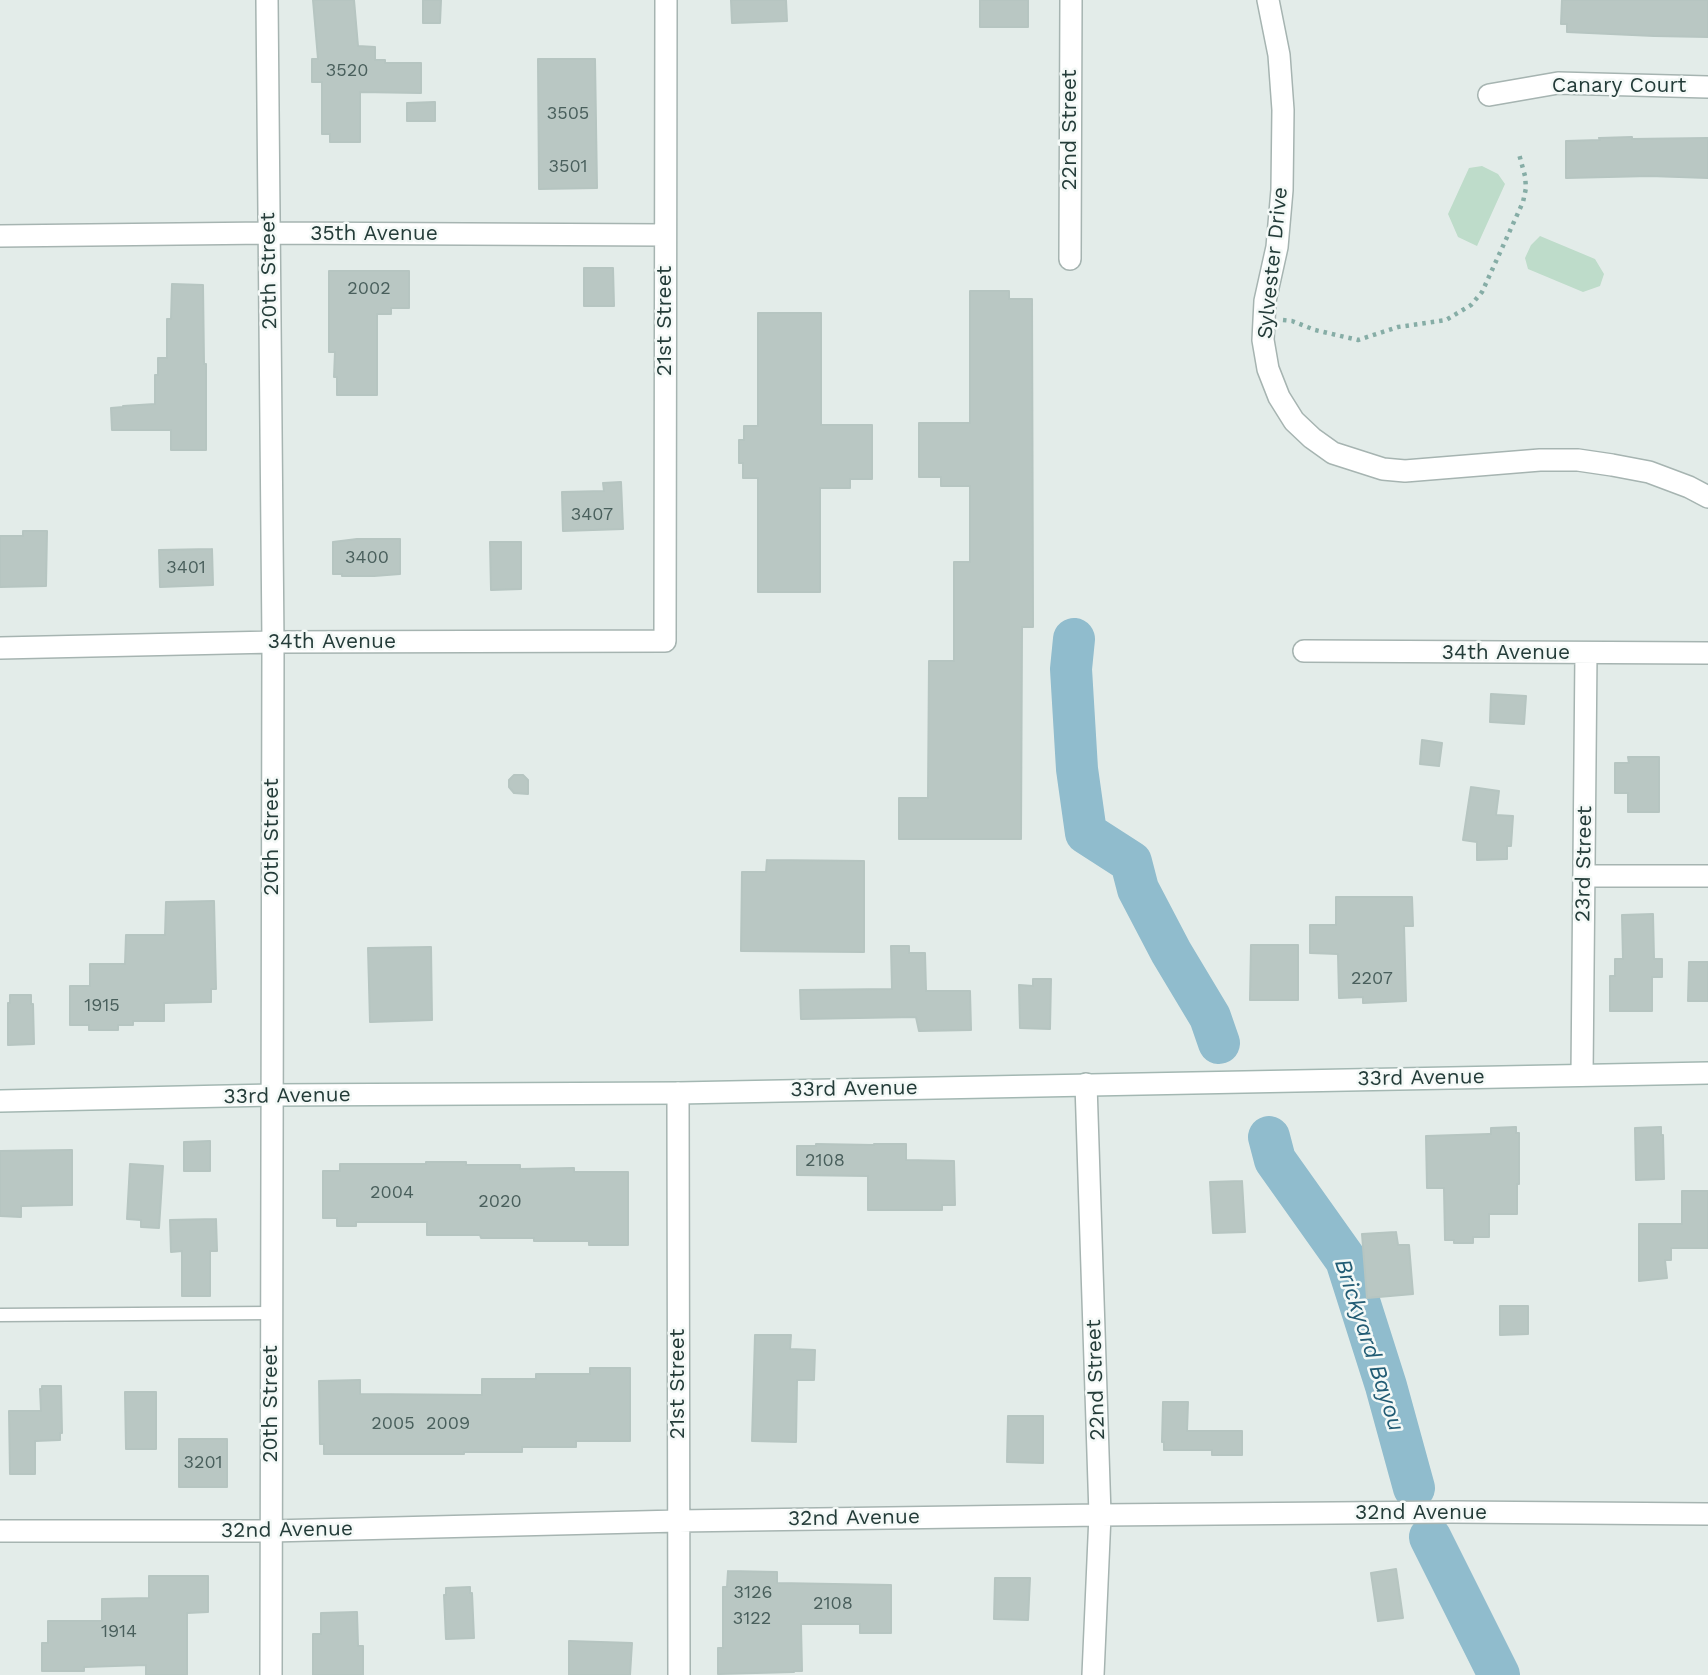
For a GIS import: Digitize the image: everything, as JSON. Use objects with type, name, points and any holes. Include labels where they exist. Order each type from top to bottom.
[{"type":"street","name":"20th Street","points":[[267,0],[273,642],[271,1675]]},
{"type":"street","name":"21st Street","points":[[665,641],[666,0]]},
{"type":"street","name":"22nd Street","points":[[1070,259],[1071,0]]},
{"type":"street","name":"Sylvester Drive","points":[[1268,0],[1279,55],[1283,110],[1282,190],[1277,247],[1265,300],[1263,340],[1268,369],[1275,388],[1294,421],[1333,453],[1383,469],[1405,471],[1540,460],[1578,460],[1649,472],[1708,497]]},
{"type":"street","name":"Canary Court","points":[[1489,95],[1558,83],[1708,87]]},
{"type":"street","name":"35th Avenue","points":[[0,236],[268,233],[665,235]]},
{"type":"street","name":"34th Avenue","points":[[0,648],[273,642],[665,641]]},
{"type":"street","name":"34th Avenue","points":[[1304,651],[1708,653]]},
{"type":"street","name":"23rd Street","points":[[1582,1075],[1586,653]]},
{"type":"street","points":[[1584,876],[1708,876]]},
{"type":"street","name":"33rd Avenue","points":[[0,1101],[272,1095],[678,1093],[1708,1073]]},
{"type":"street","name":"22nd Street","points":[[1086,1084],[1100,1515],[1093,1675]]},
{"type":"street","name":"21st Street","points":[[678,1093],[679,1675]]},
{"type":"street","name":"32nd Avenue","points":[[0,1531],[271,1531],[678,1521],[1100,1515],[1452,1512],[1708,1514]]},
{"type":"lane","points":[[0,1315],[271,1313]]},
{"type":"path","points":[[1282,320],[1358,340],[1398,327],[1446,320],[1471,305],[1482,292],[1523,202],[1526,188],[1519,153]]},
{"type":"green space","points":[[1482,166],[1498,174],[1505,184],[1477,246],[1458,237],[1448,214],[1469,168]]},
{"type":"green space","points":[[1540,236],[1595,259],[1604,274],[1600,286],[1583,292],[1528,269],[1525,258],[1531,245]]},
{"type":"building","points":[[313,0],[354,0],[358,46],[375,47],[375,60],[385,60],[385,63],[421,63],[421,93],[360,92],[360,142],[330,142],[330,134],[322,134],[322,82],[312,82],[312,59],[318,59]]},
{"type":"building","points":[[423,0],[441,0],[440,23],[423,23]]},
{"type":"building","points":[[731,0],[786,0],[787,21],[732,23]]},
{"type":"building","points":[[980,0],[1028,0],[1028,27],[980,27]]},
{"type":"building","points":[[1562,0],[1708,0],[1708,37],[1567,32],[1567,24],[1561,24]]},
{"type":"building","points":[[538,59],[595,59],[597,188],[539,189]]},
{"type":"building","points":[[435,102],[435,121],[407,121],[407,103]]},
{"type":"building","points":[[1632,137],[1708,138],[1708,178],[1566,178],[1566,141]]},
{"type":"building","points":[[584,268],[613,268],[614,306],[584,306]]},
{"type":"building","points":[[329,271],[409,271],[409,308],[391,308],[391,314],[377,314],[377,395],[337,395],[337,377],[334,377],[335,352],[329,352]]},
{"type":"building","points":[[172,284],[203,285],[206,450],[171,450],[171,430],[112,430],[111,408],[155,404],[158,358],[167,358],[167,319],[171,319]]},
{"type":"building","points":[[970,291],[1009,291],[1009,299],[1032,299],[1033,627],[1022,627],[1021,839],[899,839],[899,798],[928,798],[929,661],[954,661],[954,562],[970,562],[970,486],[941,486],[941,477],[919,477],[919,423],[970,423]]},
{"type":"building","points":[[758,313],[821,313],[821,425],[872,425],[872,479],[850,479],[850,488],[820,488],[820,592],[758,592],[758,478],[743,478],[743,463],[739,463],[739,440],[744,440],[744,426],[758,426]]},
{"type":"building","points":[[621,482],[623,529],[563,531],[562,492],[604,491],[603,483]]},
{"type":"building","points":[[23,531],[47,531],[46,586],[0,587],[0,536],[23,536]]},
{"type":"building","points":[[400,539],[400,574],[333,574],[333,542]]},
{"type":"building","points":[[490,542],[521,542],[521,589],[491,590]]},
{"type":"building","points":[[212,549],[213,585],[160,587],[159,550]]},
{"type":"building","points":[[1491,694],[1526,696],[1524,724],[1490,722]]},
{"type":"building","points":[[1422,740],[1442,743],[1439,766],[1420,764]]},
{"type":"building","points":[[1628,757],[1659,757],[1659,812],[1628,812],[1628,793],[1615,793],[1615,763],[1629,763]]},
{"type":"building","points":[[514,775],[523,775],[528,780],[528,794],[514,793],[509,787],[509,780]]},
{"type":"building","points":[[1471,787],[1499,791],[1496,815],[1513,816],[1511,846],[1507,846],[1507,859],[1477,860],[1477,842],[1463,840]]},
{"type":"building","points":[[767,860],[864,861],[864,952],[741,951],[742,872],[766,872]]},
{"type":"building","points":[[1336,897],[1412,897],[1413,926],[1404,926],[1406,1001],[1363,1003],[1363,997],[1339,998],[1338,954],[1310,953],[1310,925],[1336,925]]},
{"type":"building","points":[[214,901],[216,989],[211,989],[211,1002],[164,1003],[164,1021],[133,1021],[133,1025],[118,1025],[118,1030],[89,1030],[89,1025],[70,1025],[70,986],[90,986],[90,964],[125,964],[126,935],[165,935],[166,902]]},
{"type":"building","points":[[1653,914],[1654,959],[1662,959],[1662,977],[1652,977],[1652,1011],[1610,1011],[1610,976],[1615,976],[1615,959],[1623,959],[1622,915]]},
{"type":"building","points":[[1251,945],[1298,945],[1298,1000],[1250,1000]]},
{"type":"building","points":[[891,946],[909,946],[909,953],[925,953],[926,991],[970,991],[971,1030],[919,1031],[916,1017],[801,1019],[800,990],[892,989]]},
{"type":"building","points":[[431,947],[432,1020],[370,1022],[368,948]]},
{"type":"building","points":[[1689,962],[1708,962],[1708,1001],[1688,1001]]},
{"type":"building","points":[[1033,979],[1051,979],[1050,1029],[1020,1028],[1019,985],[1033,986]]},
{"type":"building","points":[[10,995],[31,995],[34,1044],[8,1045]]},
{"type":"building","points":[[1516,1127],[1516,1133],[1519,1133],[1517,1214],[1489,1214],[1489,1237],[1473,1237],[1473,1243],[1445,1240],[1444,1188],[1427,1188],[1426,1136],[1491,1134],[1491,1128]]},
{"type":"building","points":[[1661,1127],[1664,1179],[1636,1180],[1635,1128]]},
{"type":"building","points":[[210,1141],[210,1171],[184,1171],[184,1142]]},
{"type":"building","points":[[906,1144],[906,1160],[954,1161],[955,1205],[942,1205],[942,1210],[868,1210],[868,1176],[797,1175],[797,1146]]},
{"type":"building","points":[[72,1150],[72,1205],[21,1206],[21,1217],[0,1216],[0,1151]]},
{"type":"building","points":[[426,1162],[520,1165],[520,1169],[574,1168],[574,1172],[628,1172],[628,1245],[589,1245],[589,1241],[534,1241],[534,1238],[481,1238],[480,1235],[427,1235],[427,1222],[356,1222],[356,1226],[337,1226],[337,1218],[323,1218],[323,1171],[340,1171],[340,1164]]},
{"type":"building","points":[[130,1164],[163,1166],[159,1228],[141,1227],[141,1220],[127,1219]]},
{"type":"building","points":[[1242,1181],[1245,1232],[1213,1233],[1210,1182]]},
{"type":"building","points":[[1682,1191],[1708,1191],[1708,1248],[1671,1248],[1671,1260],[1665,1260],[1667,1278],[1639,1281],[1639,1224],[1682,1224]]},
{"type":"building","points":[[216,1219],[217,1251],[210,1251],[210,1296],[182,1296],[182,1251],[171,1252],[170,1220]]},
{"type":"building","points":[[1396,1232],[1398,1245],[1409,1245],[1413,1294],[1367,1298],[1362,1234]]},
{"type":"building","points":[[1500,1306],[1528,1306],[1528,1334],[1500,1335]]},
{"type":"building","points":[[755,1335],[791,1335],[790,1349],[815,1350],[814,1380],[797,1380],[796,1442],[752,1441]]},
{"type":"building","points":[[590,1368],[630,1368],[630,1441],[576,1441],[576,1447],[522,1447],[522,1452],[464,1454],[324,1454],[324,1444],[320,1444],[319,1381],[360,1380],[360,1394],[482,1395],[482,1379],[536,1379],[536,1374],[590,1374]]},
{"type":"building","points":[[42,1386],[61,1386],[60,1440],[35,1441],[35,1474],[10,1474],[9,1411],[41,1411]]},
{"type":"building","points":[[125,1392],[156,1392],[156,1449],[126,1449]]},
{"type":"building","points":[[1163,1402],[1188,1402],[1187,1431],[1242,1431],[1242,1455],[1212,1455],[1212,1450],[1164,1450]]},
{"type":"building","points":[[1008,1416],[1043,1416],[1043,1463],[1007,1462]]},
{"type":"building","points":[[179,1439],[227,1439],[227,1487],[179,1487]]},
{"type":"building","points":[[1396,1569],[1403,1618],[1378,1621],[1371,1573]]},
{"type":"building","points":[[728,1571],[777,1572],[777,1583],[891,1585],[891,1633],[860,1633],[860,1624],[801,1624],[802,1671],[718,1674],[718,1648],[723,1648],[723,1587],[727,1587]]},
{"type":"building","points":[[149,1576],[208,1576],[208,1612],[187,1613],[187,1675],[146,1675],[146,1665],[84,1667],[84,1671],[42,1671],[42,1643],[48,1643],[48,1621],[102,1621],[102,1599],[149,1598]]},
{"type":"building","points":[[995,1578],[1030,1578],[1028,1620],[994,1619]]},
{"type":"building","points":[[470,1587],[474,1638],[446,1639],[446,1588]]},
{"type":"building","points":[[357,1612],[358,1646],[363,1646],[363,1675],[313,1675],[313,1634],[321,1634],[321,1613]]},
{"type":"building","points":[[569,1641],[632,1643],[630,1675],[569,1675]]},
{"type":"waterway","name":"Brickyard Bayou","points":[[1074,639],[1071,669],[1077,769],[1086,833],[1131,862],[1138,889],[1171,952],[1210,1017],[1219,1043]]},
{"type":"waterway","name":"Brickyard Bayou","points":[[1269,1137],[1275,1160],[1346,1260],[1386,1386],[1414,1488]]},
{"type":"waterway","name":"Brickyard Bayou","points":[[1430,1537],[1499,1675]]}]
